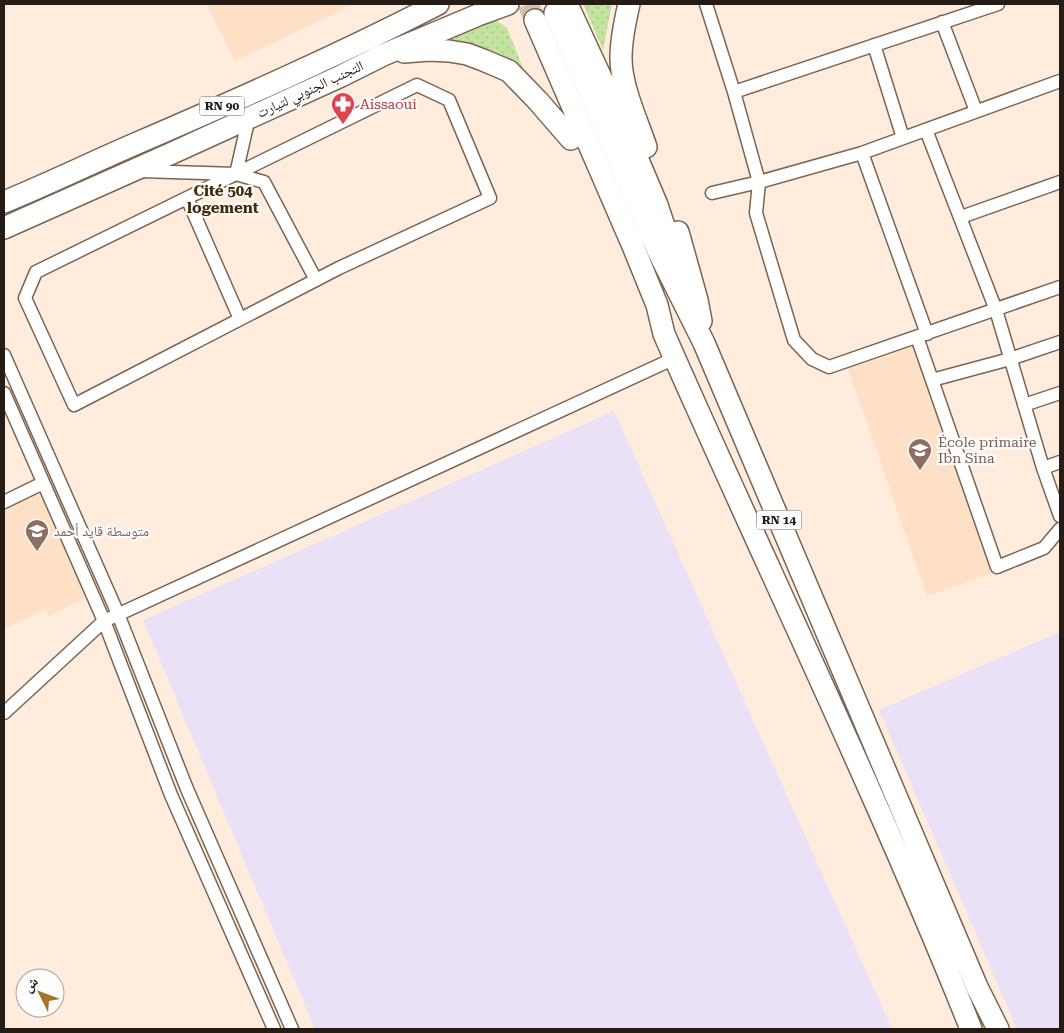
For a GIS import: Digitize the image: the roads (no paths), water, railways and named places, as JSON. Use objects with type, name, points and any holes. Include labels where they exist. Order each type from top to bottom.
[{"type":"highway","points":[[380,45],[413,4]]},
{"type":"highway","name":"التجنب الجنوبي لتيارت","points":[[4,228],[341,76],[380,45],[438,4]]},
{"type":"highway","points":[[629,4],[624,24],[621,59],[626,89],[652,164],[674,218],[697,300],[704,343]]},
{"type":"highway","points":[[533,8],[623,125],[657,205],[704,343]]},
{"type":"highway","points":[[533,8],[571,139],[624,254],[664,334]]},
{"type":"highway","name":"التجنب الجنوبي لتيارت","points":[[4,202],[197,118],[380,45],[478,15],[533,8]]},
{"type":"highway","name":"RN 14","points":[[533,8],[657,305],[664,334],[824,685],[943,958],[971,1029]]},
{"type":"highway","points":[[380,45],[468,54],[509,71],[571,139]]},
{"type":"highway","name":"RN 14","points":[[704,343],[977,987],[998,1029]]},
{"type":"street","points":[[706,4],[734,92],[759,182],[756,213],[794,340],[812,359],[829,367],[1060,288]]},
{"type":"street","points":[[734,92],[998,4]]},
{"type":"street","points":[[942,22],[976,111]]},
{"type":"street","points":[[874,45],[903,138]]},
{"type":"street","points":[[712,192],[759,182],[862,153],[1060,81]]},
{"type":"street","points":[[417,86],[449,100],[490,198],[339,268],[74,405],[25,298],[36,272],[188,198],[417,86]]},
{"type":"street","points":[[236,174],[249,118]]},
{"type":"street","points":[[926,130],[996,310],[1043,468],[1060,516]]},
{"type":"street","points":[[862,153],[922,335],[932,380],[997,567],[1044,548],[1060,529]]},
{"type":"street","points":[[132,171],[236,174],[264,182],[316,280]]},
{"type":"street","points":[[961,217],[1060,182]]},
{"type":"street","points":[[188,198],[240,319]]},
{"type":"street","points":[[932,380],[1010,359],[1060,342]]},
{"type":"street","points":[[4,355],[118,614],[187,789],[292,1029]]},
{"type":"street","points":[[4,713],[104,621],[675,358]]},
{"type":"street","points":[[4,393],[104,621],[171,795],[274,1029]]},
{"type":"street","points":[[1024,405],[1060,394]]},
{"type":"street","points":[[1043,468],[1060,462]]},
{"type":"street","points":[[4,502],[43,483]]},
{"type":"street","points":[[220,905],[235,898]]},
{"type":"tunnel","points":[[528,4],[535,20]]},
{"type":"place","name":"Aissaoui","points":[[343,125]]},
{"type":"place","name":"École primaire Ibn Sina","points":[[920,471]]},
{"type":"place","name":"متوسطة قايد أحمد","points":[[37,552]]},
{"type":"district","name":"Cité 504 logement","points":[[223,200]]}]
